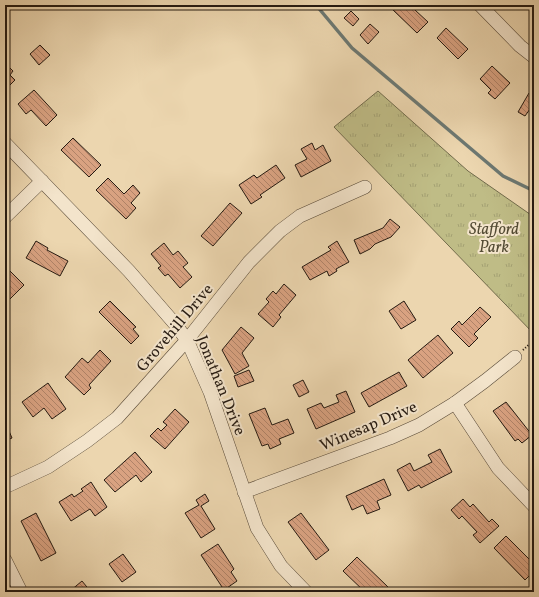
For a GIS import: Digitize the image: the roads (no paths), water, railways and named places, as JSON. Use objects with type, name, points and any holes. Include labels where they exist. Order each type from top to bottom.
[{"type":"street","points":[[480,5],[520,46],[534,57]]},
{"type":"street","name":"Jonathan Drive","points":[[5,142],[129,271],[187,340],[210,392],[257,528],[281,566],[306,592]]},
{"type":"street","points":[[5,216],[42,181]]},
{"type":"street","name":"Grovehill Drive","points":[[5,487],[48,467],[87,441],[117,418],[187,340],[248,262],[280,231],[300,216],[365,186]]},
{"type":"street","name":"Winesap Drive","points":[[244,492],[390,438],[419,425],[455,403],[486,381],[515,357]]},
{"type":"street","points":[[455,403],[498,468],[534,506]]},
{"type":"street","points":[[5,560],[21,592]]},
{"type":"waterway","points":[[316,5],[352,48],[503,176],[534,191]]},
{"type":"park label","name":"Stafford Park","points":[[494,237]]}]
